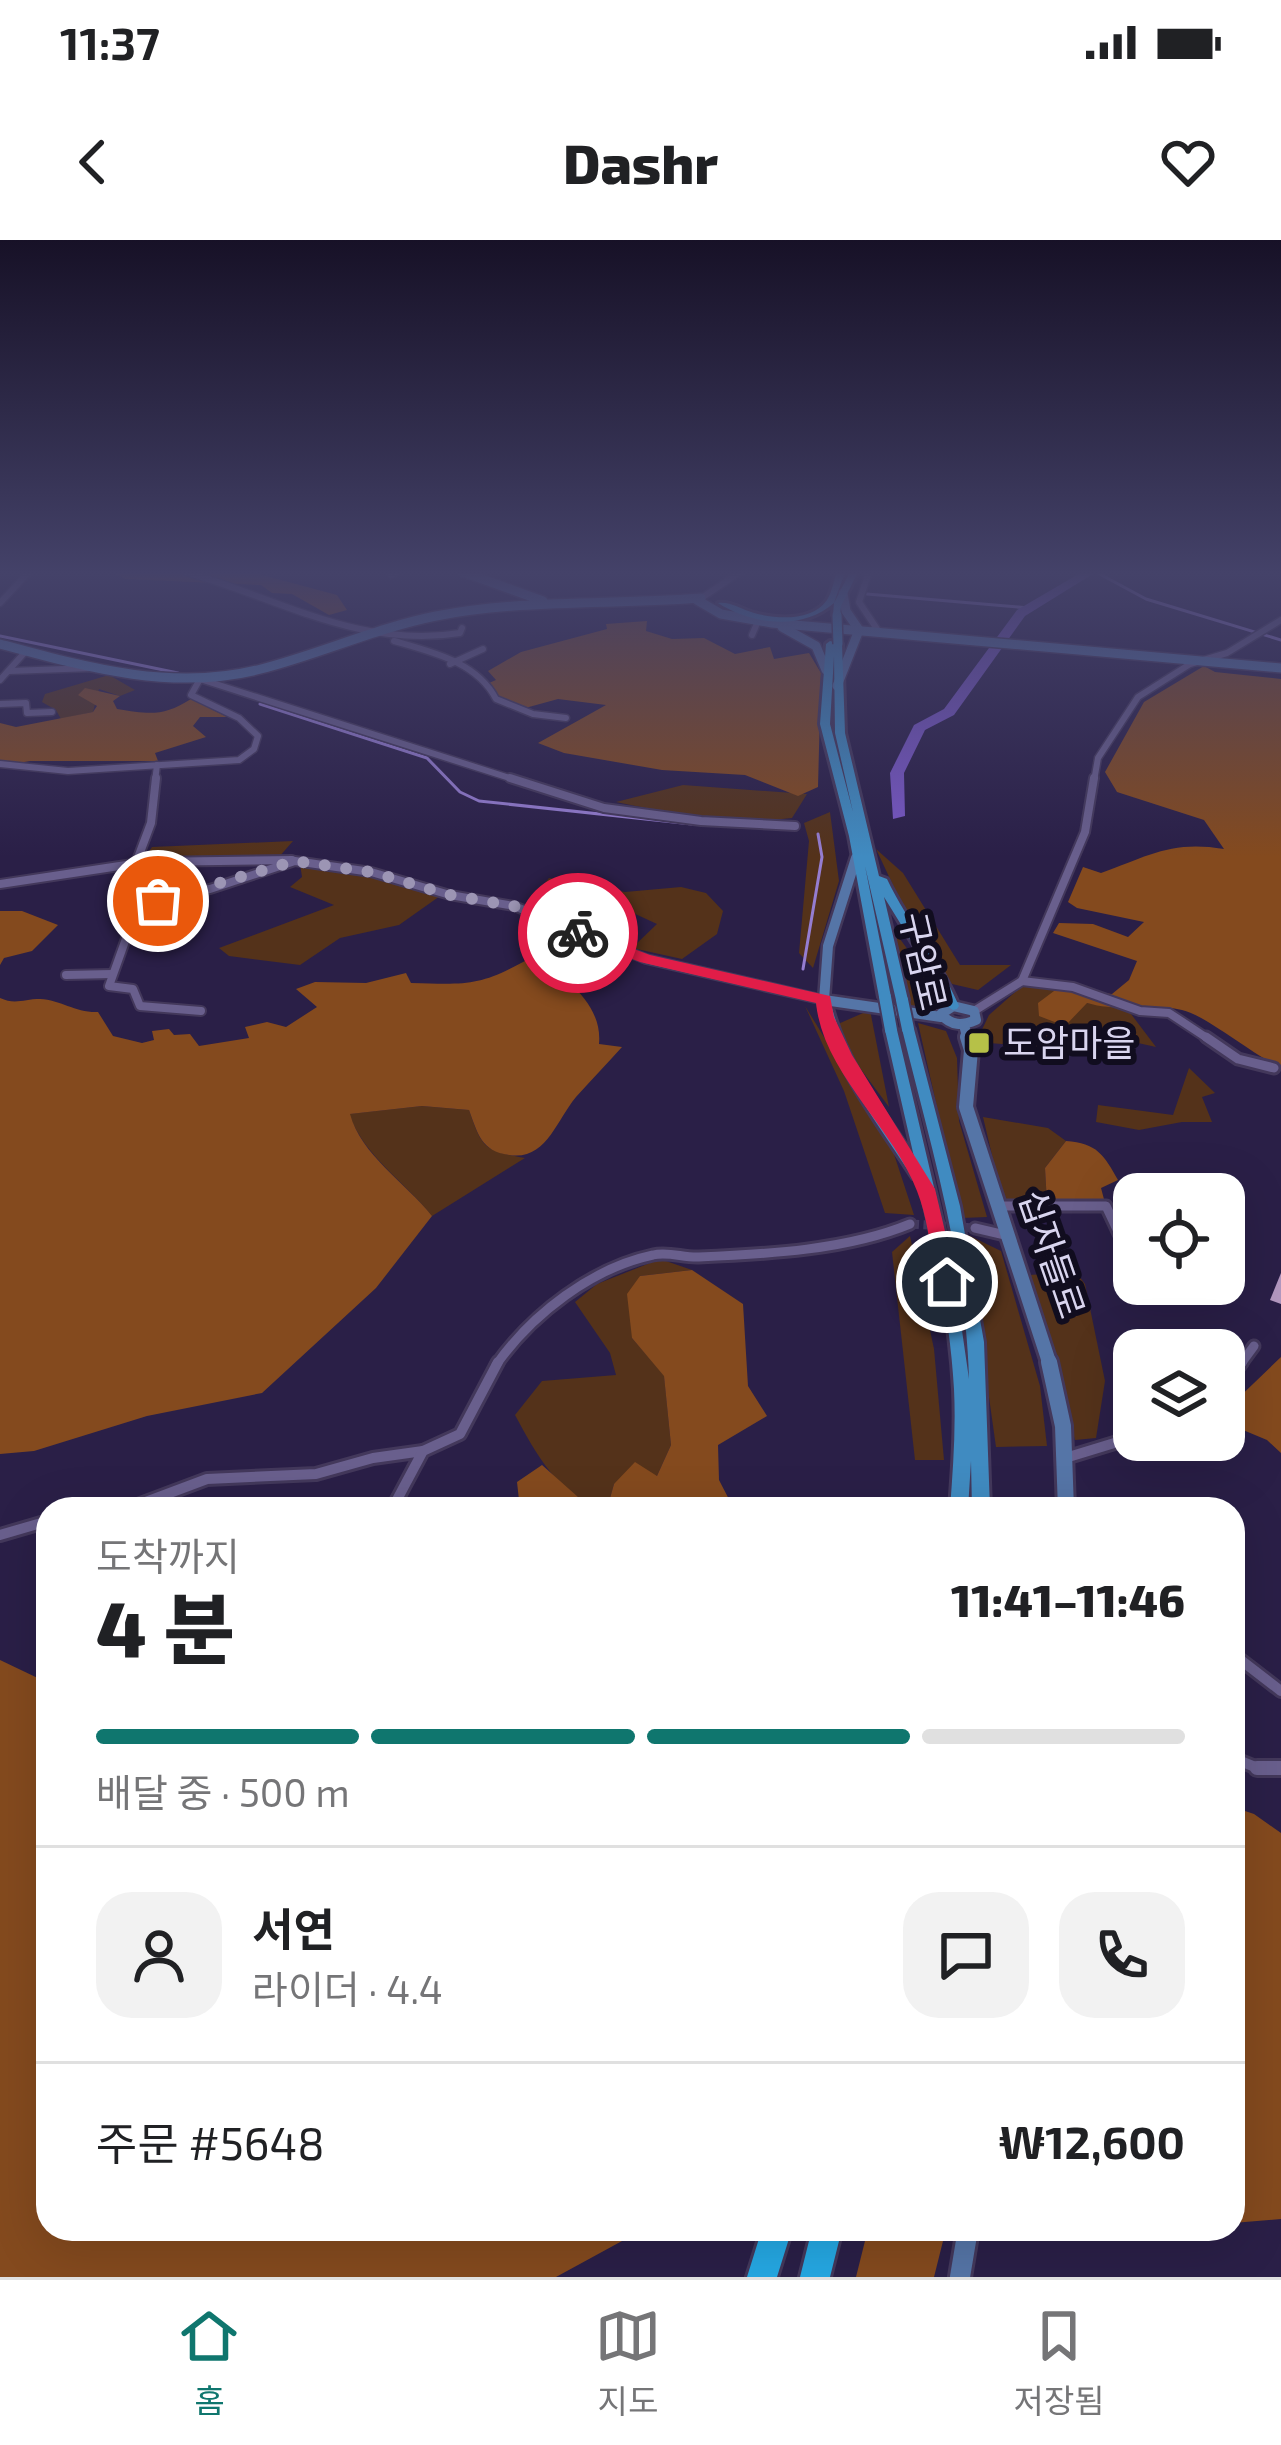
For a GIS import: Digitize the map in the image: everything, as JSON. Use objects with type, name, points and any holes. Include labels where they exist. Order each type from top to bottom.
[{"type":"highway","points":[[762,2277],[773,2241]]},
{"type":"highway","points":[[815,2277],[824,2241]]},
{"type":"main road","points":[[102,667],[139,676],[200,680],[250,667]]},
{"type":"main road","name":"구암로","points":[[827,667],[825,724],[885,997],[900,1029],[952,1206],[976,1342],[981,1497]]},
{"type":"main road","name":"구암로","points":[[836,667],[842,747],[902,1000],[900,1029],[926,1189],[958,1328],[960,1497]]},
{"type":"main road","points":[[837,686],[846,677],[847,667]]},
{"type":"main road","points":[[862,828],[898,915],[943,978],[953,1006]]},
{"type":"main road","points":[[856,858],[848,898],[821,975],[826,1017],[926,1189]]},
{"type":"main road","points":[[824,1000],[941,1017],[964,1025],[976,1020],[974,1011],[953,1006],[942,1011],[941,1017]]},
{"type":"main road","name":"십자들로","points":[[964,1025],[971,1050],[966,1107],[1045,1344],[1063,1426],[1065,1497]]},
{"type":"main road","points":[[960,2277],[966,2241]]},
{"type":"street","points":[[2,684],[12,667]]},
{"type":"street","points":[[9,670],[44,673],[90,667]]},
{"type":"street","points":[[459,667],[484,676],[496,699],[532,714],[566,718]]},
{"type":"street","points":[[974,1011],[1022,981],[1085,832],[1098,758],[1138,697],[1185,667]]},
{"type":"street","points":[[0,764],[68,771],[239,760],[254,749],[258,736],[252,727],[191,695],[200,680],[592,805],[669,818],[795,826]]},
{"type":"street","points":[[0,704],[26,703],[32,714],[52,712]]},
{"type":"street","points":[[157,764],[151,824],[134,871],[163,896]]},
{"type":"street","points":[[0,884],[137,860],[248,857],[295,861],[371,872],[450,895],[514,906],[646,958],[824,1000]]},
{"type":"street","points":[[201,1011],[140,1006],[133,989],[109,986],[128,933],[163,896],[210,889],[295,861]]},
{"type":"street","points":[[66,975],[112,974]]},
{"type":"street","points":[[1022,981],[1073,987],[1140,1011],[1169,1013],[1238,1059],[1274,1068]]},
{"type":"street","points":[[997,1206],[1106,1206],[1113,1221]]},
{"type":"street","points":[[159,1497],[207,1479],[316,1474],[373,1458],[423,1451],[460,1435],[510,1345],[576,1287],[610,1269],[658,1253],[694,1258],[873,1240],[910,1224]]},
{"type":"street","points":[[975,1228],[1005,1235]]},
{"type":"street","points":[[1245,1358],[1254,1346]]},
{"type":"street","points":[[1062,1459],[1113,1443]]},
{"type":"street","points":[[398,1497],[423,1451]]},
{"type":"street","points":[[0,1535],[36,1524]]},
{"type":"street","points":[[1245,1663],[1281,1691]]},
{"type":"street","points":[[1245,1763],[1260,1769],[1281,1768]]},
{"type":"shaded area","points":[[495,667],[817,667],[818,787],[798,796],[745,775],[662,770],[564,753],[538,743],[606,705],[558,699],[518,710],[496,702],[489,683],[496,680],[488,671]]},
{"type":"shaded area","points":[[1202,667],[1281,679],[1281,1067],[1182,1010],[1087,1003],[1065,1026],[1039,1016],[1038,1003],[1058,988],[1112,994],[1129,980],[1137,961],[1053,933],[1059,923],[1093,924],[1128,937],[1144,922],[1068,902],[1083,867],[1101,873],[1175,848],[1224,849],[1204,820],[1117,792],[1105,772],[1144,702]]},
{"type":"shaded area","points":[[109,675],[135,690],[120,696],[99,689],[93,712],[61,719],[42,702],[45,694]]},
{"type":"shaded area","points":[[85,688],[120,696],[113,701],[117,709],[156,713],[191,699],[227,717],[200,717],[193,726],[206,737],[155,753],[158,761],[30,761],[0,766],[0,723],[16,727],[93,712],[97,706],[78,695]]},
{"type":"shaded area","points":[[683,785],[807,794],[792,818],[770,820],[703,817],[616,802]]},
{"type":"shaded area","points":[[830,812],[839,881],[813,968],[799,953],[809,841],[804,823]]},
{"type":"shaded area","points":[[293,841],[279,857],[145,857],[152,847]]},
{"type":"shaded area","points":[[876,849],[903,873],[960,965],[1011,965],[978,990],[952,984],[916,934]]},
{"type":"shaded area","points":[[300,864],[354,872],[440,896],[399,925],[340,938],[300,965],[229,956],[219,948],[334,905],[290,887],[302,877]]},
{"type":"shaded area","points":[[549,878],[625,892],[681,887],[706,893],[723,911],[717,934],[682,959],[632,948],[657,924],[618,906],[605,913],[540,889]]},
{"type":"shaded area","points":[[0,911],[22,911],[58,925],[32,951],[4,958],[0,965]]},
{"type":"shaded area","points":[[889,924],[941,995],[940,1007],[912,1009]]},
{"type":"shaded area","points":[[532,957],[567,981],[587,1003],[599,1044],[622,1047],[576,1097],[541,1146],[522,1155],[492,1150],[482,1140],[469,1110],[422,1106],[350,1114],[374,1156],[432,1216],[376,1288],[262,1393],[147,1416],[34,1451],[0,1454],[0,998],[48,1000],[98,1012],[113,1036],[142,1043],[154,1040],[152,1031],[169,1029],[174,1035],[190,1034],[199,1046],[249,1038],[245,1027],[267,1022],[286,1027],[317,1007],[296,989],[315,982],[366,983],[406,973],[411,983],[462,983],[500,974]]},
{"type":"shaded area","points":[[1023,985],[1058,988],[1087,1003],[1128,1010],[1156,1047],[1129,1041],[1123,1053],[976,1042],[989,1015]]},
{"type":"shaded area","points":[[805,1006],[892,1148],[914,1215],[885,1213],[844,1091]]},
{"type":"shaded area","points":[[870,1010],[889,1107],[848,1052],[838,1024]]},
{"type":"shaded area","points":[[918,1023],[946,1031],[957,1058],[959,1121],[987,1217],[962,1218]]},
{"type":"shaded area","points":[[1189,1068],[1215,1093],[1202,1097],[1212,1122],[1139,1130],[1096,1122],[1098,1105],[1173,1115]]},
{"type":"shaded area","points":[[422,1106],[469,1110],[487,1146],[525,1158],[432,1216],[375,1156],[349,1114]]},
{"type":"shaded area","points":[[983,1117],[1048,1128],[1066,1141],[1045,1168],[1047,1203],[1003,1202]]},
{"type":"shaded area","points":[[1066,1141],[1077,1142],[1098,1152],[1114,1173],[1113,1182],[1101,1188],[1105,1203],[1047,1203],[1045,1168]]},
{"type":"shaded area","points":[[966,1234],[1001,1251],[1040,1386],[1047,1446],[996,1447]]},
{"type":"shaded area","points":[[910,1236],[934,1349],[944,1460],[915,1460],[892,1252]]},
{"type":"shaded area","points":[[660,1259],[692,1270],[640,1276],[632,1338],[664,1375],[671,1445],[657,1476],[647,1473],[614,1484],[610,1497],[578,1497],[551,1473],[515,1415],[542,1381],[616,1375],[610,1353],[575,1302],[597,1284]]},
{"type":"shaded area","points":[[692,1270],[743,1304],[748,1386],[767,1416],[718,1445],[719,1480],[728,1497],[610,1497],[614,1484],[635,1462],[657,1476],[671,1445],[664,1376],[632,1338],[627,1294],[640,1276]]},
{"type":"shaded area","points":[[1076,1272],[1085,1284],[1105,1381],[1096,1438],[1075,1440],[1029,1275]]},
{"type":"shaded area","points":[[1281,1357],[1281,1453],[1267,1440],[1245,1431],[1245,1392]]},
{"type":"shaded area","points":[[542,1465],[578,1497],[519,1497],[517,1482]]},
{"type":"shaded area","points":[[0,1660],[36,1677],[36,2241],[622,2241],[556,2277],[0,2277]]},
{"type":"shaded area","points":[[1245,1811],[1281,1833],[1281,2219],[1245,2222]]},
{"type":"shaded area","points":[[865,2241],[943,2241],[934,2277],[856,2277]]},
{"type":"waterway","points":[[149,667],[178,673]]},
{"type":"waterway","points":[[898,816],[897,773],[919,728],[949,712],[982,667]]},
{"type":"waterway","points":[[260,704],[427,758],[460,792],[479,801],[692,824]]},
{"type":"waterway","points":[[803,969],[822,857],[818,834]]},
{"type":"tunnel","points":[[910,1224],[975,1228]]},
{"type":"way so far","points":[[158,901],[295,861],[371,872],[450,895],[514,906],[578,933]]},
{"type":"place","name":"도암마을","points":[[979,1043]]},
{"type":"route","points":[[578,933],[646,958],[824,1000],[826,1017],[844,1055],[926,1189],[947,1282]]}]
